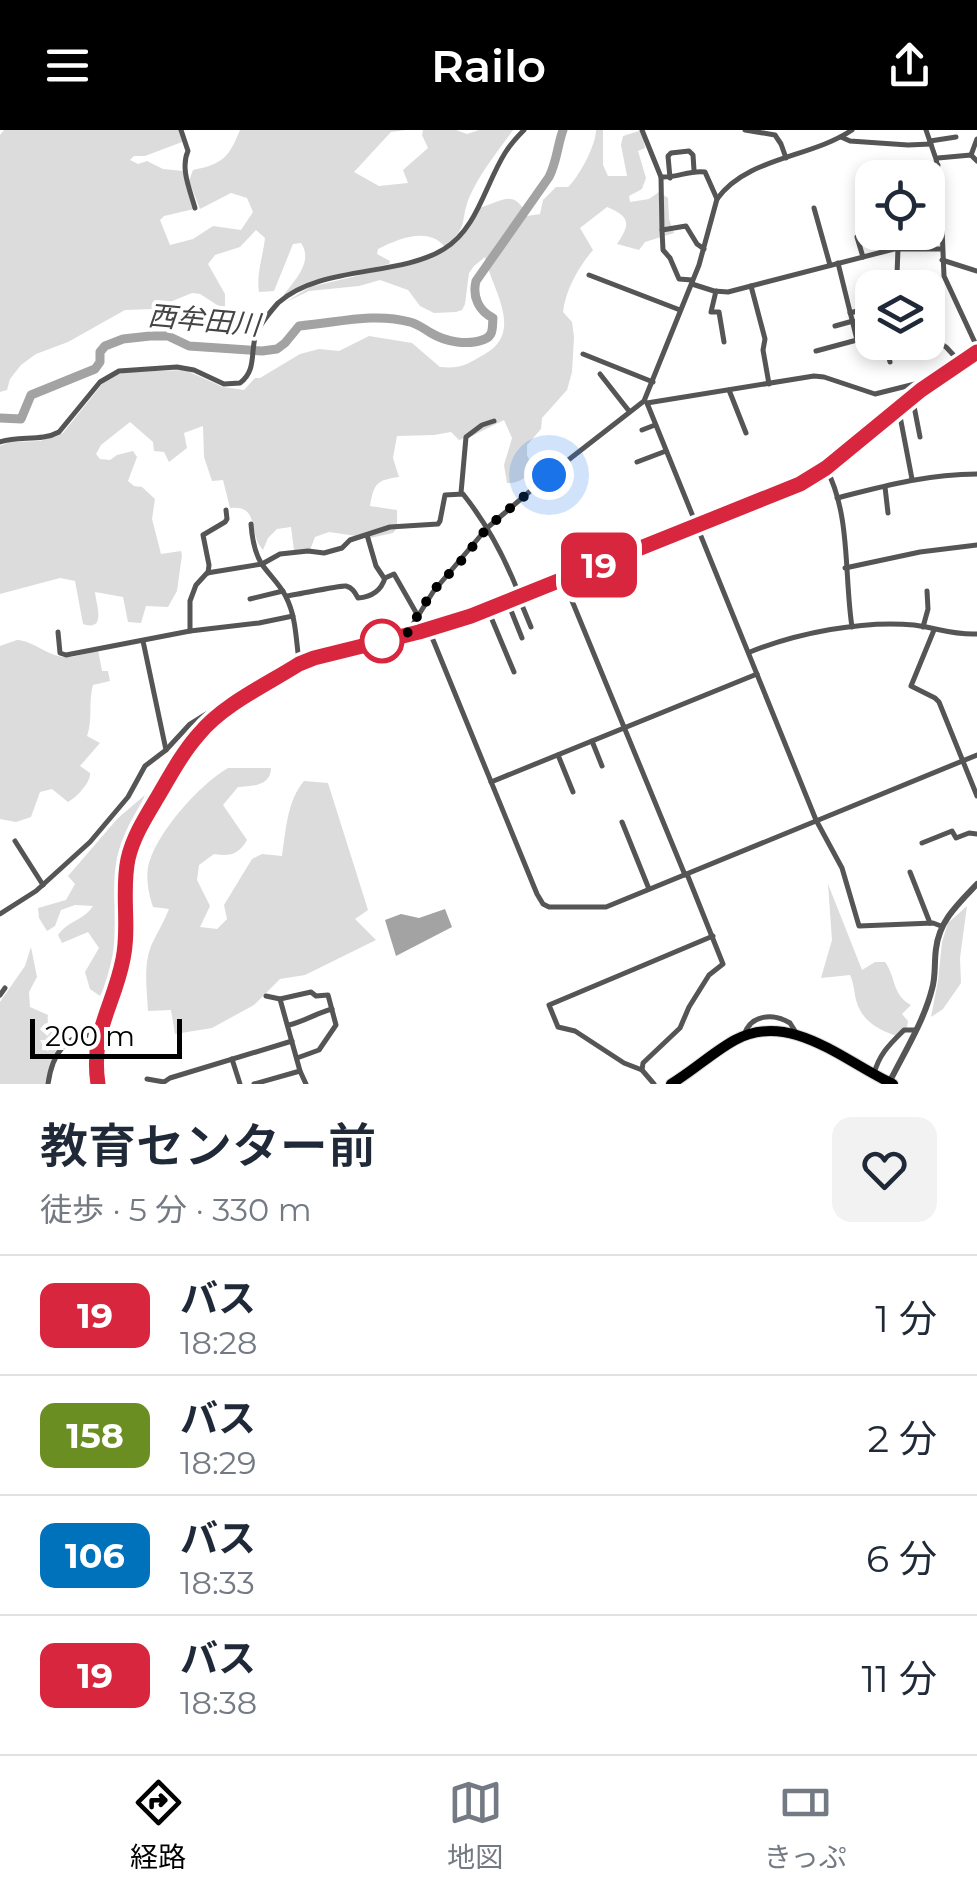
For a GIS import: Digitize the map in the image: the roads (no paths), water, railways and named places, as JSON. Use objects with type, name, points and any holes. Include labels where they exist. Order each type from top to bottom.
[{"type":"main road","points":[[98,1084],[98,1036],[124,955],[126,868],[132,844],[186,751],[205,727],[299,664],[488,610],[800,484],[977,350]]},
{"type":"main road","points":[[671,1084],[733,1041],[766,1030],[797,1034],[891,1084]]},
{"type":"street","points":[[181,130],[188,151],[185,166],[195,208]]},
{"type":"street","points":[[0,442],[59,432],[100,382],[119,371],[184,368],[224,384],[237,385],[249,376],[256,334],[277,304],[309,284],[423,258],[452,244],[469,225],[503,156],[524,130]]},
{"type":"street","points":[[642,130],[661,177],[664,250],[679,279],[728,292],[890,250]]},
{"type":"street","points":[[746,130],[774,135],[786,158]]},
{"type":"street","points":[[852,130],[750,172],[730,183],[716,199],[704,249],[646,402],[816,820],[842,868],[859,926],[941,926]]},
{"type":"street","points":[[926,130],[936,160]]},
{"type":"street","points":[[841,137],[908,145],[956,137]]},
{"type":"street","points":[[971,155],[977,139]]},
{"type":"street","points":[[670,178],[671,153],[689,152],[694,170]]},
{"type":"street","points":[[971,155],[977,161]]},
{"type":"street","points":[[945,160],[971,155]]},
{"type":"street","points":[[661,177],[694,170],[705,172],[716,199]]},
{"type":"street","points":[[814,208],[830,266]]},
{"type":"street","points":[[662,230],[686,226],[704,249]]},
{"type":"street","points":[[860,250],[862,257]]},
{"type":"street","points":[[942,250],[947,286],[977,350]]},
{"type":"street","points":[[942,260],[977,270]]},
{"type":"street","points":[[838,263],[855,331]]},
{"type":"street","points":[[589,275],[680,310]]},
{"type":"street","points":[[751,286],[765,340],[769,384]]},
{"type":"street","points":[[845,291],[855,288]]},
{"type":"street","points":[[716,291],[711,312],[718,312],[724,342]]},
{"type":"street","points":[[850,313],[855,312]]},
{"type":"street","points":[[835,326],[853,322]]},
{"type":"street","points":[[816,350],[855,340]]},
{"type":"street","points":[[945,346],[961,364]]},
{"type":"street","points":[[583,354],[652,382]]},
{"type":"street","points":[[600,374],[630,412]]},
{"type":"street","points":[[406,635],[432,592],[487,528],[549,475],[646,402],[824,377],[874,394],[923,382],[930,384]]},
{"type":"street","points":[[729,390],[746,433]]},
{"type":"street","points":[[912,398],[920,437]]},
{"type":"street","points":[[899,408],[912,478]]},
{"type":"street","points":[[494,422],[466,437],[461,493],[487,524],[510,570],[522,638]]},
{"type":"street","points":[[642,430],[656,425]]},
{"type":"street","points":[[637,462],[666,451]]},
{"type":"street","points":[[826,468],[843,524],[852,627]]},
{"type":"street","points":[[837,498],[912,478],[977,474]]},
{"type":"street","points":[[885,486],[888,513]]},
{"type":"street","points":[[207,573],[262,564],[280,554],[308,550],[324,553],[390,527],[438,524],[445,494],[461,493]]},
{"type":"street","points":[[190,631],[190,601],[210,565],[203,535],[224,522],[226,510]]},
{"type":"street","points":[[251,524],[253,544],[262,564],[284,594],[293,616],[299,664]]},
{"type":"street","points":[[250,600],[344,586],[358,598],[365,598],[382,586],[384,578],[366,535]]},
{"type":"street","points":[[845,568],[909,554],[977,546]]},
{"type":"street","points":[[384,578],[394,574],[398,578],[418,616]]},
{"type":"street","points":[[563,579],[722,964],[700,988],[680,1028],[644,1063],[642,1070]]},
{"type":"street","points":[[922,627],[928,609],[927,591]]},
{"type":"street","points":[[515,599],[530,627]]},
{"type":"street","points":[[488,610],[514,672]]},
{"type":"street","points":[[58,632],[60,653],[66,655],[293,616]]},
{"type":"street","points":[[748,653],[791,637],[852,627],[912,625],[952,634],[977,634]]},
{"type":"street","points":[[428,630],[543,904],[550,907],[599,908],[977,755]]},
{"type":"street","points":[[934,630],[910,684],[939,702],[977,796]]},
{"type":"street","points":[[143,640],[166,750]]},
{"type":"street","points":[[491,782],[756,674]]},
{"type":"street","points":[[0,914],[43,885],[90,842],[128,797],[145,766],[190,724],[213,712],[223,712]]},
{"type":"street","points":[[592,741],[602,766]]},
{"type":"street","points":[[558,754],[574,792]]},
{"type":"street","points":[[622,822],[649,890]]},
{"type":"street","points":[[922,842],[952,831],[956,838],[969,832],[977,834]]},
{"type":"street","points":[[15,841],[43,885]]},
{"type":"street","points":[[910,872],[930,923]]},
{"type":"street","points":[[891,1084],[933,988],[941,926],[977,884]]},
{"type":"street","points":[[654,1084],[642,1070],[624,1063],[575,1031],[558,1028],[550,1005],[713,936]]},
{"type":"street","points":[[0,996],[5,988]]},
{"type":"street","points":[[266,996],[280,999],[311,992],[316,996],[328,995],[336,1025],[319,1050],[297,1058]]},
{"type":"street","points":[[280,999],[306,1084]]},
{"type":"street","points":[[288,1026],[332,1010]]},
{"type":"street","points":[[874,1074],[887,1046],[904,1030],[915,1030]]},
{"type":"street","points":[[48,1084],[62,1046],[83,1034],[98,1036]]},
{"type":"street","points":[[147,1078],[164,1082],[292,1041]]},
{"type":"street","points":[[232,1059],[240,1084]]},
{"type":"street","points":[[254,1084],[300,1071]]},
{"type":"street","points":[[170,1078],[177,1084]]},
{"type":"waterway","name":"西牟田川","points":[[0,418],[21,419],[31,395],[95,369],[105,346],[123,339],[168,336],[189,346],[262,351],[277,349],[299,326],[383,318],[413,323],[450,341],[485,339],[491,333],[493,318],[478,303],[476,281],[549,177],[563,130]]}]
